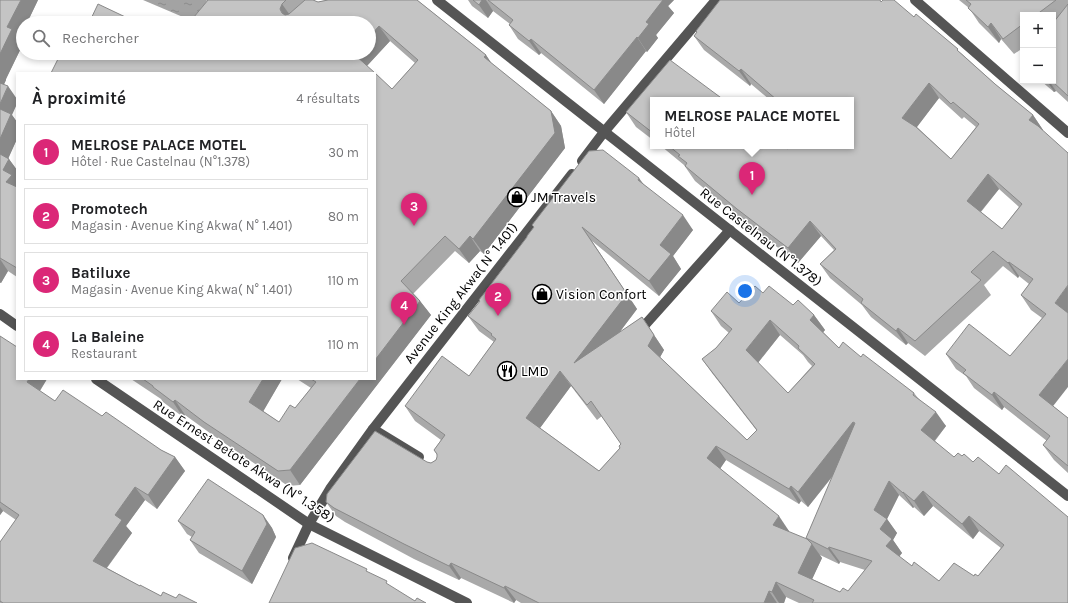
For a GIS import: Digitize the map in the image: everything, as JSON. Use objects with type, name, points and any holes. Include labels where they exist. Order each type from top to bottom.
[{"type":"street","name":"Rue Castelnau (N°1.378)","points":[[437,0],[1068,496]]},
{"type":"street","name":"Avenue King Akwa( N° 1.401)","points":[[288,567],[309,524],[330,490],[373,429],[604,132],[716,0]]},
{"type":"street","points":[[915,0],[1068,133]]},
{"type":"street","points":[[644,326],[730,230]]},
{"type":"street","points":[[0,314],[16,325]]},
{"type":"street","name":"Rue Ernest Betote Akwa (N° 1.358)","points":[[97,380],[309,524],[467,603]]},
{"type":"street","points":[[373,429],[429,464]]},
{"type":"water","points":[[143,0],[207,0],[200,16],[181,16]]},
{"type":"building","points":[[0,0],[21,0],[7,27],[12,29],[0,54]]},
{"type":"building","points":[[208,0],[286,0],[280,9],[285,15],[289,14],[305,0],[313,0],[318,2],[328,0],[417,0],[486,55],[484,57],[551,111],[555,133],[473,239],[470,236],[459,249],[445,236],[401,281],[420,301],[376,359],[376,74],[392,89],[418,60],[379,26],[376,29],[376,16],[195,16]]},
{"type":"building","points":[[473,0],[482,0],[479,5]]},
{"type":"building","points":[[488,0],[663,0],[646,22],[649,24],[594,90],[531,39],[529,41],[509,25],[513,20]]},
{"type":"building","points":[[720,0],[880,0],[881,2],[883,0],[894,0],[914,17],[916,14],[958,49],[957,50],[995,84],[1033,115],[1029,120],[1038,126],[1068,153],[1068,285],[1055,303],[1068,313],[1068,359],[1039,395],[1068,418],[1068,466],[1043,445],[1050,436],[994,392],[992,395],[963,373],[966,370],[946,354],[969,324],[1010,356],[1046,314],[1021,295],[1033,279],[1009,262],[1008,263],[993,251],[971,272],[981,280],[915,341],[898,328],[896,331],[861,303],[863,299],[820,264],[836,249],[810,221],[788,248],[737,209],[685,166],[687,163],[678,156],[680,155],[673,149],[854,149],[854,97],[774,97],[741,69],[739,71],[694,36],[697,32],[696,31]],"holes":[[[929,83],[951,104],[953,102],[979,124],[951,159],[916,127],[902,118]],[[988,174],[1022,204],[1002,229],[967,201]]]},
{"type":"building","points":[[966,0],[1056,0],[1040,12],[1020,12],[1020,26],[1003,39],[991,23],[988,27],[968,8],[971,4]]},
{"type":"building","points":[[98,4],[123,16],[92,16]]},
{"type":"building","points":[[1068,4],[1068,96],[1055,84],[1056,19]]},
{"type":"building","points":[[58,60],[361,60],[374,72],[52,72]]},
{"type":"building","points":[[670,60],[720,97],[650,97],[650,131],[626,112]]},
{"type":"building","points":[[0,83],[8,86],[0,104]]},
{"type":"building","points":[[0,109],[11,114],[0,139]]},
{"type":"building","points":[[603,150],[639,178],[638,180],[683,215],[660,245],[671,254],[649,281],[582,227],[627,294],[574,363],[642,317],[654,335],[648,346],[747,440],[757,430],[702,359],[716,348],[732,329],[711,311],[727,292],[739,303],[755,286],[763,293],[769,286],[793,305],[798,300],[814,315],[810,320],[839,348],[843,342],[861,357],[863,354],[936,412],[921,430],[954,457],[958,453],[962,456],[964,454],[973,462],[978,457],[999,474],[1006,465],[1068,517],[1068,603],[812,603],[814,600],[776,582],[772,592],[769,591],[764,603],[539,603],[505,586],[504,588],[451,563],[449,566],[334,508],[326,502],[327,494],[375,431],[427,462],[431,463],[436,460],[437,454],[434,450],[445,435],[405,406],[442,356],[469,376],[496,339],[491,335],[492,334],[468,316],[527,237],[534,227],[532,225],[589,151]],"holes":[[[770,320],[799,346],[798,348],[815,364],[788,393],[746,350]],[[560,371],[587,405],[591,401],[621,444],[619,446],[620,448],[599,471],[526,418]],[[853,422],[855,423],[806,538],[828,549],[829,547],[872,561],[848,591],[843,588],[840,592],[798,573],[812,544],[807,539],[773,525],[779,516],[707,458],[716,446],[789,489],[791,486],[798,492]],[[889,481],[914,501],[923,491],[962,524],[969,516],[1004,545],[978,576],[975,574],[974,576],[954,563],[939,581],[914,562],[912,566],[886,546],[892,539],[880,529],[887,519],[874,510]]]},
{"type":"building","points":[[0,154],[9,159],[3,170],[12,175],[6,182],[16,187],[16,267],[0,258]]},
{"type":"building","points":[[0,336],[16,346],[16,380],[28,380],[27,382],[55,401],[63,390],[102,416],[106,412],[161,450],[175,457],[148,495],[135,487],[115,515],[122,520],[93,561],[161,596],[163,592],[176,598],[179,594],[197,603],[3,603],[0,601],[0,542],[19,515],[0,502]]},
{"type":"building","points":[[144,380],[262,380],[249,402],[279,422],[290,405],[295,408],[316,382],[313,380],[359,380],[290,470],[278,471],[204,422],[175,400],[173,402]]},
{"type":"building","points":[[208,479],[263,515],[267,524],[242,571],[190,540],[195,532],[178,521]]},
{"type":"building","points":[[312,543],[367,569],[366,571],[387,581],[386,583],[415,601],[417,598],[426,603],[269,603],[295,548]]},
{"type":"place","name":"MELROSE PALACE MOTEL","points":[[752,195]]},
{"type":"place","name":"JM Travels","points":[[517,197]]},
{"type":"place","name":"Batiluxe","points":[[414,226]]},
{"type":"place","name":"Vision Confort","points":[[542,294]]},
{"type":"place","name":"Promotech","points":[[498,316]]},
{"type":"place","name":"La Baleine","points":[[404,325]]},
{"type":"place","name":"LMD","points":[[507,371]]}]
